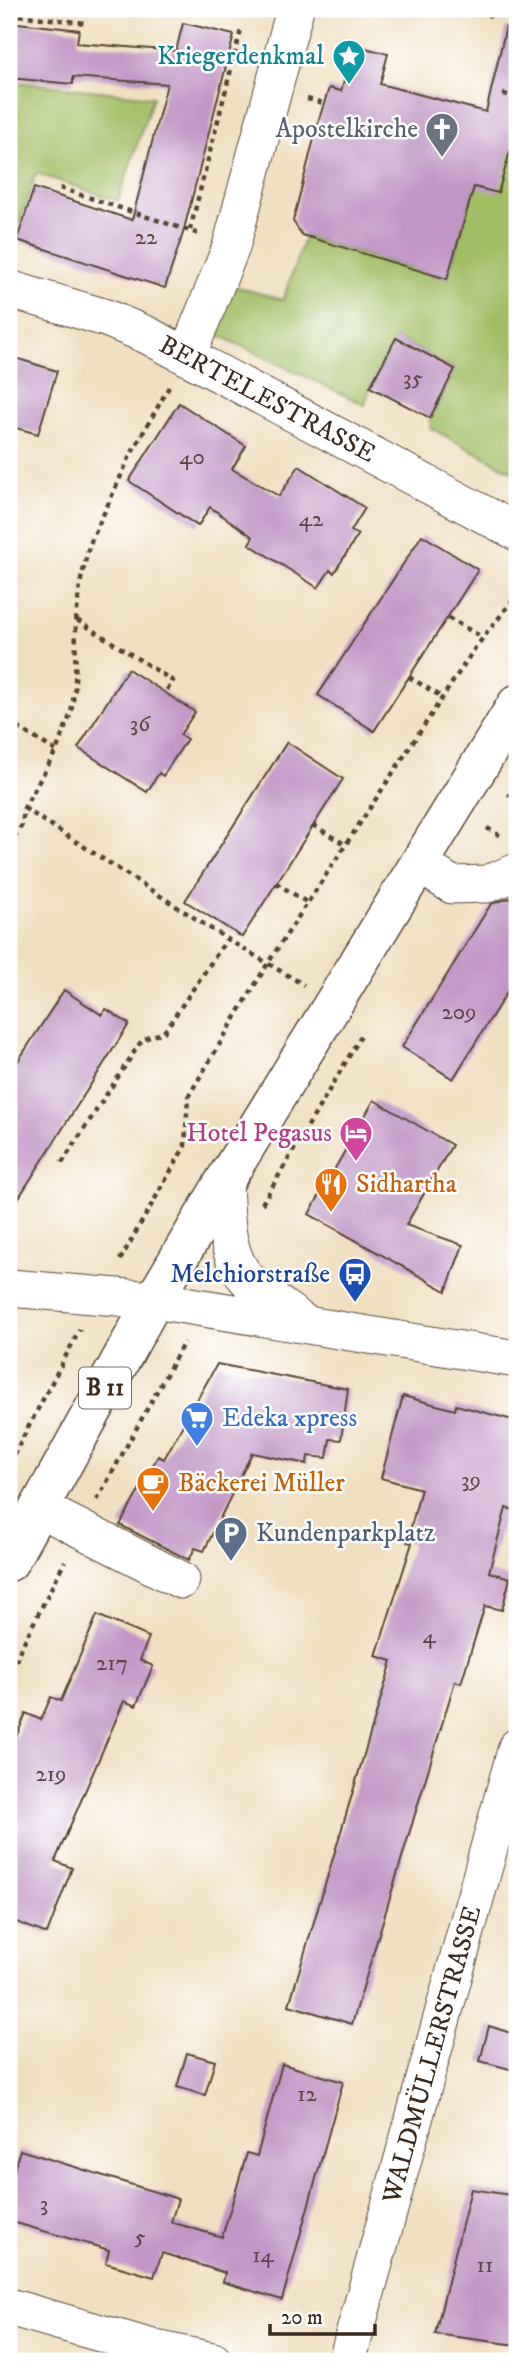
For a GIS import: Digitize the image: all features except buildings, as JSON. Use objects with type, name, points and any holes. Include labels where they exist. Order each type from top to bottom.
[{"type":"main road","name":"B 11","points":[[9,1562],[154,1300],[333,1002],[517,704]]},
{"type":"street","points":[[187,356],[231,247],[295,9]]},
{"type":"street","name":"BERTELESTRASSE","points":[[9,289],[106,318],[147,335],[517,532]]},
{"type":"street","points":[[419,864],[452,885],[487,884],[517,872]]},
{"type":"street","points":[[224,1182],[226,1224],[233,1257],[247,1280],[305,1324]]},
{"type":"street","points":[[9,1288],[154,1300],[517,1359]]},
{"type":"street","points":[[39,1508],[181,1580]]},
{"type":"street","name":"WALDMÜLLERSTRASSE","points":[[347,2361],[517,1747]]},
{"type":"street","points":[[9,2307],[156,2349],[213,2361]]},
{"type":"path","points":[[458,9],[492,16]]},
{"type":"path","points":[[9,14],[85,23]]},
{"type":"path","points":[[190,230],[241,30]]},
{"type":"path","points":[[503,94],[517,97]]},
{"type":"path","points":[[60,188],[190,230],[231,247]]},
{"type":"path","points":[[9,846],[22,825],[24,808],[56,751],[71,713],[75,688],[76,619],[80,584],[89,546],[130,456],[187,356]]},
{"type":"path","points":[[100,1294],[185,1146],[188,1097],[268,963],[442,697],[482,637],[517,595]]},
{"type":"path","points":[[447,618],[482,637]]},
{"type":"path","points":[[76,619],[173,681],[165,694]]},
{"type":"path","points":[[409,677],[442,697]]},
{"type":"path","points":[[9,722],[56,751]]},
{"type":"path","points":[[501,805],[513,787]]},
{"type":"path","points":[[508,794],[517,799]]},
{"type":"path","points":[[24,808],[227,939],[368,1024],[261,1206]]},
{"type":"path","points":[[313,825],[346,845]]},
{"type":"path","points":[[452,885],[487,828]]},
{"type":"path","points":[[276,883],[308,903]]},
{"type":"path","points":[[62,1163],[142,1040],[164,1032],[227,939]]},
{"type":"path","points":[[9,1680],[20,1650],[81,1530],[204,1308]]},
{"type":"path","points":[[9,1464],[77,1334]]},
{"type":"green space","points":[[9,81],[153,97],[118,201],[36,173],[9,255]]},
{"type":"green space","points":[[510,152],[517,154],[517,474],[430,428],[430,418],[455,369],[396,338],[370,387],[365,405],[208,330],[227,284],[283,300],[305,236],[447,279],[474,187]]},
{"type":"place","name":"Kriegerdenkmal","points":[[349,86]]},
{"type":"place","name":"Apostelkirche","points":[[442,159]]},
{"type":"place","name":"Hotel Pegasus","points":[[356,1163]]},
{"type":"place","name":"Sidhartha","points":[[331,1214]]},
{"type":"place","name":"Melchiorstraße","points":[[355,1304]]},
{"type":"place","name":"Edeka xpress","points":[[197,1448]]},
{"type":"place","name":"Bäckerei Müller","points":[[153,1513]]},
{"type":"place","name":"Kundenparkplatz","points":[[231,1563]]}]
